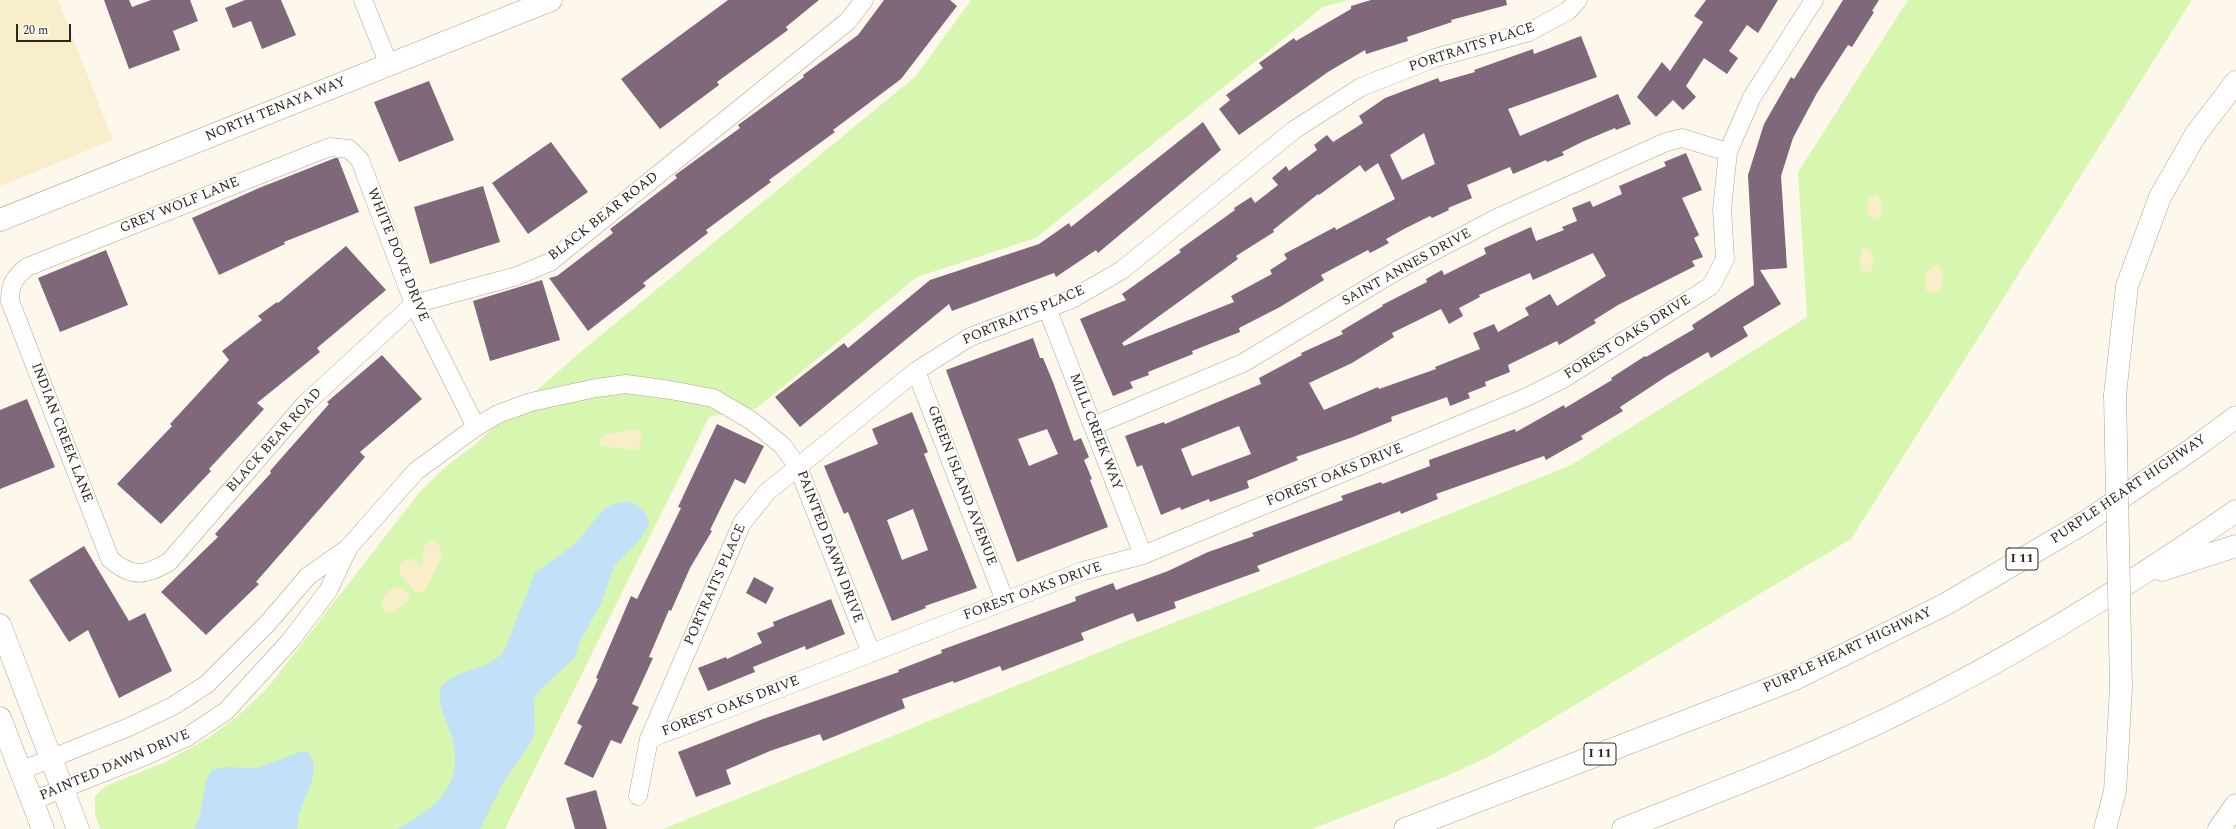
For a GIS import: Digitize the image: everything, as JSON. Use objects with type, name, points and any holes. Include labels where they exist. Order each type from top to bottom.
[{"type":"main road","name":"NORTH TENAYA WAY","points":[[0,220],[551,0]]},
{"type":"main road","points":[[2105,829],[2115,791],[2121,688],[2115,395],[2127,286],[2160,197],[2196,134],[2236,82]]},
{"type":"main road","name":"PURPLE HEART HIGHWAY","points":[[1405,829],[1795,679],[1898,628],[1946,604],[2087,521],[2191,450],[2236,417]]},
{"type":"main road","points":[[1623,829],[1812,752],[1899,713],[2063,625],[2136,579],[2236,511]]},
{"type":"main road","points":[[2136,579],[2236,546]]},
{"type":"main road","points":[[0,625],[78,829]]},
{"type":"main road","points":[[0,718],[43,829]]},
{"type":"main road","points":[[2219,829],[2236,805]]},
{"type":"street","points":[[363,0],[389,65]]},
{"type":"street","name":"BLACK BEAR ROAD","points":[[138,574],[151,572],[169,562],[305,404],[414,304],[517,276],[550,262],[848,22],[864,0]]},
{"type":"street","name":"PORTRAITS PLACE","points":[[638,796],[649,739],[742,523],[766,492],[916,371],[970,337],[1072,298],[1122,270],[1294,130],[1361,87],[1435,58],[1529,32],[1568,11],[1578,0]]},
{"type":"street","name":"FOREST OAKS DRIVE","points":[[649,739],[1083,571],[1143,555],[1527,398],[1563,379],[1710,286],[1725,259],[1722,209],[1728,152],[1752,97],[1814,0]]},
{"type":"street","name":"SAINT ANNES DRIVE","points":[[1093,426],[1243,363],[1411,263],[1497,218],[1666,142],[1682,138],[1728,152]]},
{"type":"street","name":"GREY WOLF LANE","points":[[15,277],[27,267],[330,147],[349,149]]},
{"type":"street","name":"WHITE DOVE DRIVE","points":[[349,149],[360,160],[414,304],[476,427]]},
{"type":"street","name":"INDIAN CREEK LANE","points":[[15,277],[10,287],[10,301],[110,559],[120,568],[138,574]]},
{"type":"street","name":"MILL CREEK WAY","points":[[1047,308],[1143,555]]},
{"type":"street","name":"GREEN ISLAND AVENUE","points":[[916,371],[1006,601]]},
{"type":"street","name":"PAINTED DAWN DRIVE","points":[[20,771],[135,724],[173,706],[206,684],[268,624],[308,576],[348,548],[416,471],[476,427],[498,414],[530,402],[596,388],[626,384],[713,398],[758,426],[782,445],[798,467],[871,654]]},
{"type":"street","name":"PAINTED DAWN DRIVE","points":[[32,801],[143,757],[187,737],[226,711],[290,641],[328,591],[348,548]]},
{"type":"green space","points":[[971,0],[1349,0],[1323,7],[1036,238],[917,277],[757,408],[709,417],[505,829],[100,829],[95,814],[95,796],[106,786],[163,763],[208,738],[238,716],[269,686],[418,494],[443,469],[474,445],[583,350],[916,76]]},
{"type":"green space","points":[[1908,0],[2192,0],[1851,539],[1490,756],[1445,777],[1312,829],[663,829],[1134,638],[1280,582],[1571,465],[1807,317],[1798,172]]},
{"type":"sand","points":[[0,0],[58,0],[113,140],[0,186]]},
{"type":"sand","points":[[1876,194],[1879,197],[1883,210],[1879,218],[1874,220],[1869,216],[1867,204],[1869,198]]},
{"type":"sand","points":[[1863,248],[1870,249],[1874,257],[1872,270],[1865,274],[1862,273],[1860,267],[1860,253]]},
{"type":"sand","points":[[1936,265],[1940,266],[1941,269],[1943,278],[1942,285],[1940,291],[1931,294],[1926,290],[1925,279],[1930,269]]},
{"type":"sand","points":[[631,429],[638,430],[641,433],[641,442],[638,449],[634,450],[601,446],[600,440],[604,435]]},
{"type":"sand","points":[[434,540],[439,544],[442,556],[426,589],[422,593],[416,592],[400,575],[399,567],[403,561],[411,558],[423,567],[424,547],[426,544]]},
{"type":"sand","points":[[397,587],[405,589],[409,595],[409,600],[394,612],[386,613],[382,605],[383,598],[389,591]]},
{"type":"water","points":[[626,501],[639,506],[645,512],[649,525],[641,538],[614,566],[601,604],[581,639],[575,657],[538,692],[534,700],[535,731],[531,742],[503,783],[480,829],[397,829],[412,821],[436,803],[445,792],[451,781],[455,767],[455,752],[451,734],[442,711],[440,700],[441,687],[448,681],[464,672],[489,663],[504,651],[535,573],[575,544],[602,511],[610,505]]},
{"type":"water","points":[[305,751],[311,756],[314,763],[314,772],[309,790],[299,814],[297,829],[194,829],[200,815],[206,780],[212,770],[225,767],[257,768]]},
{"type":"building","points":[[104,0],[129,0],[132,7],[151,0],[190,0],[198,21],[173,31],[180,50],[129,69]]},
{"type":"building","points":[[245,0],[281,0],[296,35],[262,49],[251,21],[233,28],[225,8]]},
{"type":"building","points":[[728,0],[819,0],[786,27],[788,30],[717,82],[719,85],[660,129],[621,79]]},
{"type":"building","points":[[884,0],[950,0],[957,6],[901,79],[833,130],[835,132],[769,180],[771,182],[706,230],[708,233],[643,283],[646,286],[588,331],[549,278],[557,276],[613,233],[610,229],[677,178],[675,175],[740,128],[738,125],[858,35]]},
{"type":"building","points":[[1371,0],[1506,0],[1507,5],[1451,20],[1452,22],[1407,37],[1408,41],[1366,54],[1365,50],[1328,72],[1239,135],[1219,109],[1230,100],[1226,95],[1263,68],[1259,63],[1294,38],[1296,41],[1351,9],[1351,6]]},
{"type":"building","points":[[1706,0],[1778,0],[1758,33],[1747,25],[1729,51],[1738,58],[1727,74],[1704,58],[1686,86],[1696,97],[1683,110],[1673,100],[1656,117],[1637,97],[1662,62],[1670,71],[1703,22],[1694,16]]},
{"type":"building","points":[[1843,0],[1879,0],[1872,11],[1874,12],[1852,47],[1848,45],[1817,93],[1793,138],[1781,176],[1787,268],[1760,270],[1781,304],[1743,327],[1748,336],[1711,358],[1708,352],[1667,376],[1620,407],[1623,411],[1581,436],[1583,439],[1546,460],[1544,456],[1436,494],[1438,499],[1401,514],[1400,511],[1257,566],[1260,571],[1174,602],[1176,608],[1137,622],[1133,613],[1081,633],[1084,640],[1002,671],[1000,666],[954,683],[953,681],[902,699],[905,708],[823,741],[820,734],[770,751],[726,770],[731,784],[696,797],[678,752],[763,719],[899,672],[898,670],[942,653],[941,650],[1076,601],[1075,597],[1113,583],[1116,590],[1168,571],[1208,552],[1254,536],[1252,533],[1343,500],[1341,496],[1381,482],[1382,484],[1430,466],[1429,460],[1515,429],[1516,432],[1564,405],[1565,408],[1612,380],[1611,378],[1645,356],[1646,357],[1694,329],[1692,325],[1754,285],[1748,175],[1764,124],[1791,77],[1794,79]]},
{"type":"building","points":[[1581,36],[1597,77],[1508,109],[1520,136],[1618,94],[1631,124],[1616,130],[1615,128],[1584,141],[1562,152],[1564,155],[1547,162],[1546,160],[1513,174],[1510,167],[1467,185],[1472,198],[1448,208],[1449,210],[1432,218],[1430,216],[1404,229],[1386,239],[1389,243],[1370,253],[1368,250],[1321,275],[1324,280],[1280,307],[1239,328],[1240,332],[1192,351],[1193,354],[1148,372],[1149,375],[1130,382],[1133,388],[1113,396],[1080,319],[1126,300],[1122,294],[1181,252],[1179,250],[1235,210],[1234,208],[1251,197],[1255,203],[1278,185],[1272,178],[1286,166],[1289,171],[1317,150],[1314,145],[1327,135],[1333,142],[1363,123],[1359,116],[1385,98],[1438,78],[1440,82],[1475,72],[1474,70],[1533,49],[1534,54]],"holes":[[[1424,133],[1435,164],[1402,180],[1390,155]],[[1378,163],[1395,199],[1336,230],[1335,227],[1284,254],[1287,259],[1270,270],[1272,274],[1231,296],[1234,302],[1124,346],[1122,343],[1238,259],[1236,256],[1274,232],[1273,230],[1318,194],[1319,195],[1360,165],[1365,172]]]},
{"type":"building","points":[[429,81],[454,140],[399,162],[374,102]]},
{"type":"building","points":[[1203,122],[1221,150],[1098,253],[1096,250],[1056,277],[1054,273],[952,311],[949,304],[800,427],[775,397],[844,343],[848,348],[930,280],[1039,244],[1069,223],[1071,227]]},
{"type":"building","points":[[551,142],[588,192],[528,234],[492,183]]},
{"type":"building","points":[[1686,153],[1702,190],[1682,198],[1699,235],[1694,238],[1703,257],[1692,261],[1695,266],[1618,305],[1594,320],[1596,323],[1559,345],[1557,341],[1508,365],[1510,372],[1485,382],[1486,386],[1468,393],[1470,398],[1450,406],[1447,397],[1391,417],[1392,421],[1353,437],[1296,457],[1298,460],[1247,481],[1249,488],[1210,502],[1209,499],[1181,510],[1180,507],[1161,515],[1142,465],[1137,467],[1125,436],[1164,422],[1165,424],[1261,384],[1259,378],[1302,355],[1301,353],[1343,334],[1341,331],[1383,306],[1382,305],[1427,282],[1426,279],[1442,270],[1444,275],[1486,254],[1484,248],[1531,227],[1536,241],[1564,230],[1562,227],[1577,221],[1572,208],[1590,201],[1593,207],[1622,194],[1619,186],[1666,166],[1664,162]],"holes":[[[1593,253],[1606,276],[1557,306],[1550,294],[1525,308],[1529,315],[1498,332],[1494,324],[1473,333],[1480,349],[1435,367],[1436,369],[1379,389],[1378,387],[1324,410],[1309,383],[1352,363],[1394,337],[1392,333],[1441,309],[1449,324],[1463,316],[1459,308],[1480,297],[1479,295],[1530,273],[1533,280]],[[1239,426],[1251,454],[1192,476],[1181,449]]]},
{"type":"building","points":[[338,158],[359,212],[284,242],[285,244],[219,275],[192,218],[259,188]]},
{"type":"building","points":[[483,186],[500,242],[430,264],[414,207]]},
{"type":"building","points":[[346,246],[386,290],[317,348],[320,352],[257,403],[264,409],[209,469],[211,471],[161,524],[117,484],[172,426],[170,424],[229,360],[222,351],[262,320],[258,316],[277,302],[278,303]]},
{"type":"building","points":[[106,250],[128,305],[60,332],[38,278]]},
{"type":"building","points":[[542,280],[560,340],[490,361],[473,301]]},
{"type":"building","points":[[1033,338],[1040,358],[1043,358],[1053,382],[1074,441],[1081,438],[1089,457],[1084,460],[1108,527],[1017,562],[946,370]],"holes":[[[1047,429],[1058,454],[1029,466],[1018,439]]]},
{"type":"building","points":[[382,355],[422,399],[360,452],[365,457],[256,582],[259,584],[206,635],[161,592],[218,537],[215,534],[271,473],[270,471],[329,404],[327,402]]},
{"type":"building","points":[[27,399],[55,467],[0,489],[0,410]]},
{"type":"building","points":[[912,412],[928,452],[924,454],[977,588],[925,606],[926,608],[892,621],[848,512],[844,514],[824,466],[878,444],[872,429]],"holes":[[[913,509],[928,550],[902,560],[887,520]]]},
{"type":"building","points":[[717,424],[764,446],[745,484],[735,479],[710,530],[712,531],[690,568],[671,611],[669,610],[649,657],[653,658],[632,704],[639,707],[621,744],[611,740],[593,778],[564,764],[582,726],[577,723],[598,679],[596,678],[631,596],[637,599],[681,508],[678,507]]},
{"type":"building","points":[[84,546],[129,621],[145,613],[172,671],[119,698],[88,630],[69,642],[29,580]]},
{"type":"building","points":[[754,577],[774,588],[766,604],[746,593]]},
{"type":"building","points":[[831,599],[845,634],[806,650],[805,646],[753,667],[755,672],[708,691],[698,668],[726,657],[727,659],[762,643],[757,633],[774,626],[773,622]]},
{"type":"building","points":[[596,790],[607,829],[575,829],[566,798]]}]
